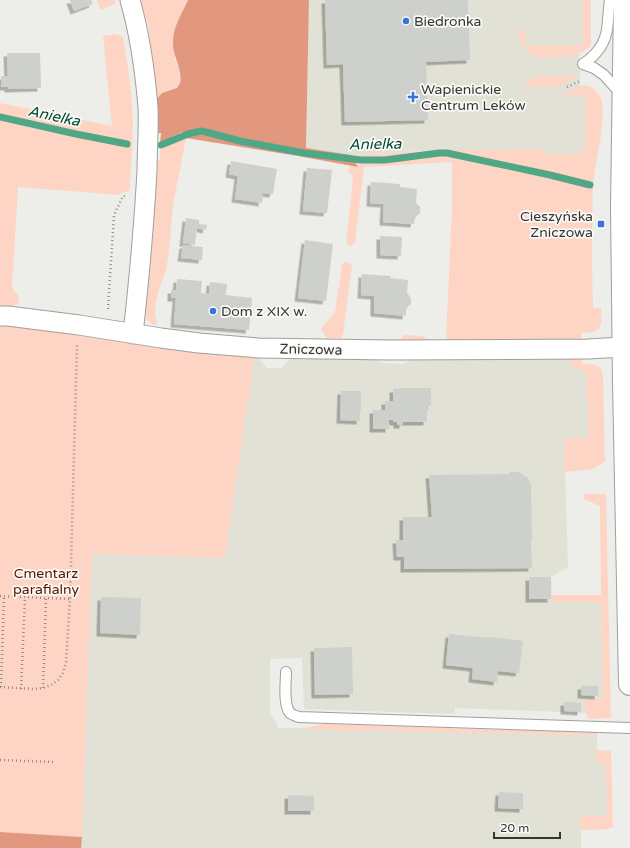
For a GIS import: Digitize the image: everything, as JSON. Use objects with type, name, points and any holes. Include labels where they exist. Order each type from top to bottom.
[{"type":"main road","points":[[625,0],[622,207],[623,347],[630,684]]},
{"type":"street","points":[[130,0],[145,80],[148,108],[144,229],[133,334]]},
{"type":"street","name":"Zniczowa","points":[[0,316],[107,329],[199,343],[258,348],[396,350],[623,347]]},
{"type":"lane","points":[[610,0],[608,28],[605,39],[594,55],[583,64],[594,68],[604,75],[624,97]]},
{"type":"lane","points":[[286,672],[287,708],[291,714],[298,717],[630,728]]},
{"type":"path","points":[[567,87],[580,81]]},
{"type":"path","points":[[107,329],[114,215],[123,196],[128,196]]},
{"type":"path","points":[[4,596],[1,688],[35,689],[51,685],[58,680],[63,672],[66,662],[70,599],[77,344]]},
{"type":"path","points":[[0,596],[70,599]]},
{"type":"path","points":[[21,689],[26,597]]},
{"type":"path","points":[[43,688],[46,598]]},
{"type":"path","points":[[0,760],[54,762]]},
{"type":"shaded area","points":[[188,0],[309,0],[306,148],[351,155],[358,167],[186,138],[182,132],[160,142],[161,133],[158,133],[156,100],[162,93],[177,88],[180,83],[181,78],[173,49],[173,38],[178,21]]},
{"type":"shaded area","points":[[309,0],[582,0],[583,45],[579,46],[580,86],[588,95],[589,150],[577,158],[438,150],[351,155],[306,149]]},
{"type":"shaded area","points":[[415,358],[571,360],[571,365],[586,373],[589,438],[564,439],[568,567],[551,577],[552,602],[601,602],[603,699],[586,699],[586,713],[455,708],[455,714],[304,709],[302,658],[270,659],[270,713],[279,728],[597,735],[597,764],[606,765],[607,816],[581,816],[581,848],[81,848],[92,554],[225,558],[254,359],[259,359],[267,368],[282,368],[290,359],[377,359],[382,363],[403,364]]},
{"type":"shaded area","points":[[0,832],[82,837],[81,848],[0,848]]},
{"type":"green space","points":[[97,0],[115,0],[116,3],[100,10]]},
{"type":"green space","points":[[141,0],[188,0],[174,32],[175,58],[179,71],[180,83],[177,88],[162,93],[156,100],[149,29]]},
{"type":"green space","points":[[582,0],[591,0],[591,46],[574,55],[547,57],[535,56],[524,48],[520,41],[518,32],[521,30],[524,30],[525,32],[526,46],[583,45]]},
{"type":"green space","points":[[115,34],[123,37],[132,100],[133,130],[129,191],[120,193],[120,195],[18,187],[12,288],[19,297],[18,303],[12,307],[0,305],[0,103],[112,126],[103,36]]},
{"type":"green space","points":[[574,76],[575,78],[558,87],[523,87],[528,81],[537,77]]},
{"type":"green space","points":[[585,85],[597,92],[602,104],[603,114],[594,176],[592,219],[593,308],[601,308],[600,328],[594,331],[581,333],[581,341],[387,343],[383,339],[401,339],[404,335],[423,336],[427,339],[446,341],[452,207],[452,162],[364,167],[355,243],[348,246],[346,241],[353,181],[351,174],[348,172],[350,166],[358,167],[351,155],[444,149],[545,149],[546,155],[581,154],[581,148],[586,147],[585,95],[561,95]]},
{"type":"green space","points":[[186,138],[173,204],[166,270],[158,292],[155,308],[157,324],[153,325],[146,319],[145,313],[156,160],[160,160],[160,149]]},
{"type":"green space","points":[[346,262],[352,266],[343,334],[341,338],[327,338],[321,329],[335,312],[342,265]]},
{"type":"green space","name":"Cmentarz parafialny","points":[[0,323],[71,332],[71,335],[255,354],[259,359],[254,359],[225,558],[92,554],[82,837],[0,832]]},
{"type":"green space","points":[[552,355],[582,356],[582,364],[596,365],[602,372],[605,462],[593,469],[565,472],[564,439],[589,438],[586,373],[571,365],[571,360],[552,360]]},
{"type":"green space","points":[[585,494],[606,495],[611,718],[589,719],[586,713],[586,699],[603,699],[601,602],[552,602],[551,595],[601,595],[600,506],[584,499]]},
{"type":"green space","points":[[324,724],[597,733],[597,735],[299,729]]},
{"type":"green space","points":[[597,750],[611,751],[613,827],[608,829],[581,830],[580,816],[607,816],[606,765],[597,764]]},
{"type":"building","points":[[70,0],[91,0],[93,4],[74,11]]},
{"type":"building","points":[[325,0],[468,0],[470,60],[426,62],[428,120],[345,122],[343,64],[327,65]]},
{"type":"building","points":[[7,53],[40,53],[41,88],[8,89],[8,87],[1,87],[1,76],[8,76]]},
{"type":"building","points":[[231,161],[277,169],[273,194],[263,193],[262,203],[235,199],[238,176],[229,174]]},
{"type":"building","points":[[307,168],[332,170],[327,213],[303,211]]},
{"type":"building","points":[[371,182],[400,184],[400,187],[417,189],[416,203],[420,207],[420,213],[415,217],[414,224],[383,222],[384,204],[370,203]]},
{"type":"building","points":[[186,218],[199,220],[199,224],[207,225],[206,230],[197,228],[195,245],[183,243]]},
{"type":"building","points":[[380,236],[402,237],[401,256],[380,255]]},
{"type":"building","points":[[305,240],[333,244],[326,301],[298,298]]},
{"type":"building","points":[[183,245],[203,247],[202,260],[181,258]]},
{"type":"building","points":[[362,274],[391,276],[390,278],[408,280],[407,293],[411,298],[411,304],[406,308],[406,316],[374,313],[374,296],[361,295]]},
{"type":"building","name":"Dom z XIX w.","points":[[177,279],[202,281],[201,293],[209,294],[210,282],[227,284],[226,295],[252,298],[249,330],[174,324],[176,298],[171,298],[171,290],[176,290]]},
{"type":"building","points":[[431,388],[431,406],[427,406],[427,422],[403,422],[403,425],[397,425],[397,422],[389,420],[389,429],[373,429],[373,410],[385,410],[385,401],[393,401],[393,389]]},
{"type":"building","points":[[341,391],[361,391],[360,421],[340,420]]},
{"type":"building","points":[[509,472],[519,472],[528,478],[531,484],[532,568],[404,569],[404,557],[397,557],[396,540],[403,540],[403,517],[432,517],[429,475],[509,474]]},
{"type":"building","points":[[529,577],[551,577],[551,599],[529,599]]},
{"type":"building","points":[[101,597],[141,598],[140,635],[100,633]]},
{"type":"building","points":[[449,634],[523,641],[519,673],[498,671],[497,682],[472,679],[473,668],[446,665]]},
{"type":"building","points":[[352,647],[353,694],[315,695],[314,648]]},
{"type":"building","points":[[581,686],[598,686],[598,696],[581,695]]},
{"type":"building","points":[[564,702],[581,703],[581,712],[564,711]]},
{"type":"building","points":[[499,792],[523,793],[523,809],[498,808]]},
{"type":"building","points":[[288,795],[314,796],[314,811],[288,811]]},
{"type":"waterway","name":"Anielka","points":[[0,117],[127,144]]},
{"type":"waterway","name":"Anielka","points":[[161,145],[188,134],[201,131],[240,141],[304,153],[361,160],[385,160],[447,153],[590,185]]},
{"type":"place","name":"Biedronka","points":[[406,21]]},
{"type":"place","name":"Wapienickie Centrum Leków","points":[[413,97]]},
{"type":"place","name":"Cieszyńska Zniczowa","points":[[601,224]]},
{"type":"place","name":"Dom z XIX w.","points":[[213,311]]}]
